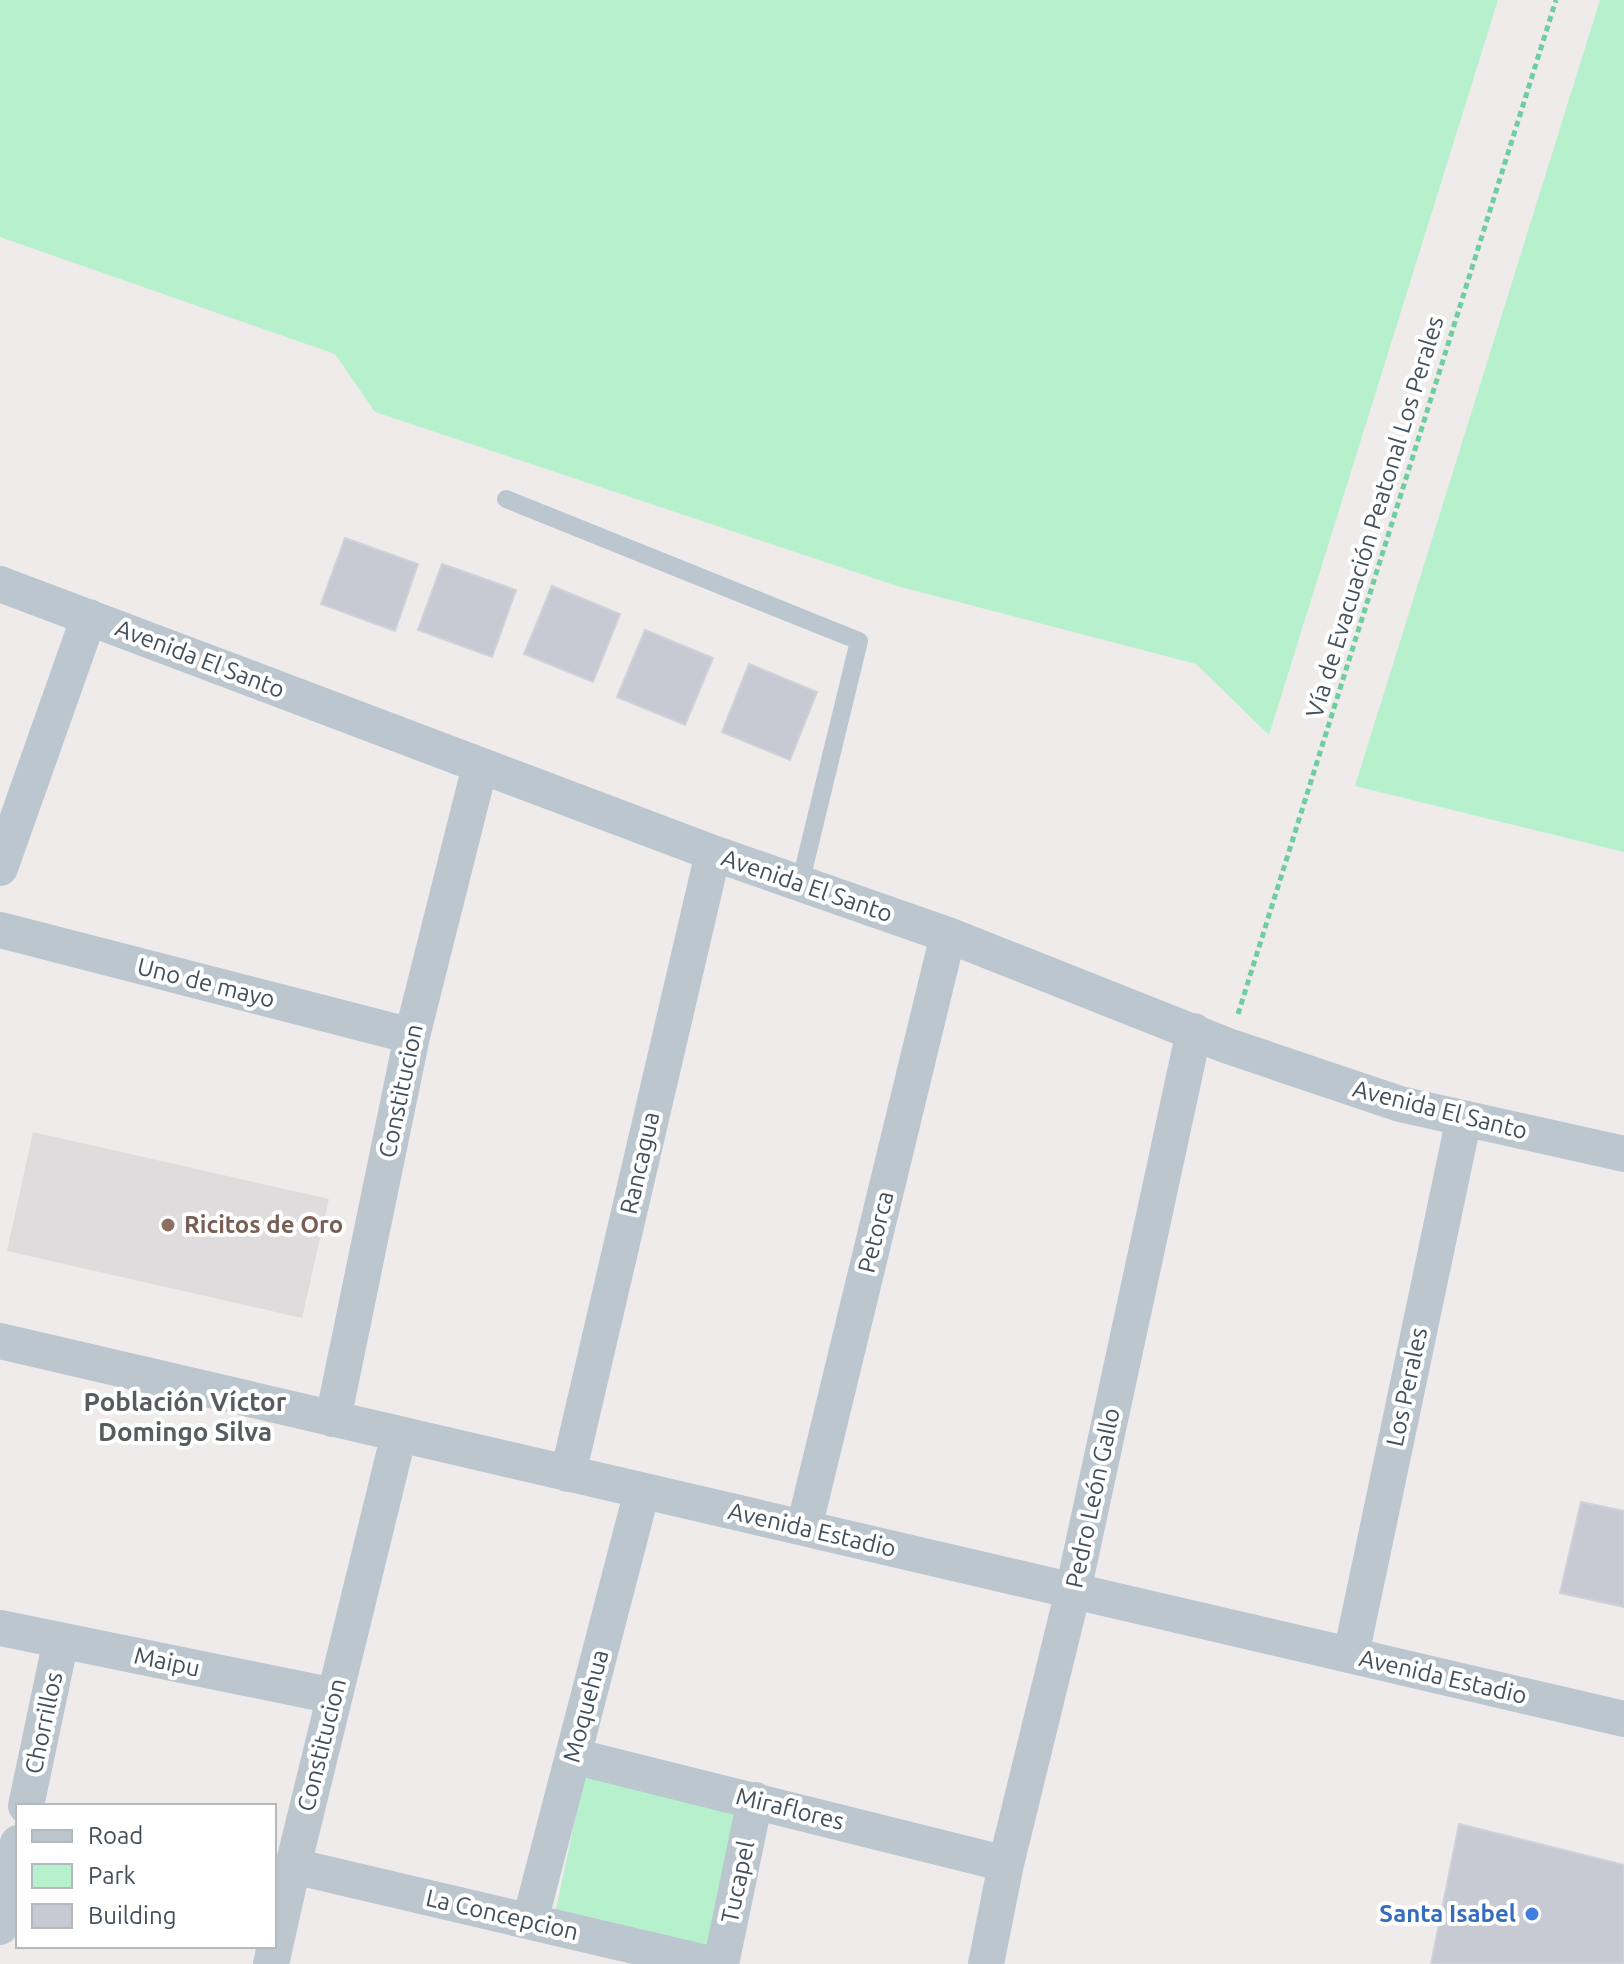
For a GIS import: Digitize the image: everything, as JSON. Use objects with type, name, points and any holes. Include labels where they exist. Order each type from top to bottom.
[{"type":"street","name":"Avenida El Santo","points":[[0,584],[713,853],[948,935],[1228,1046],[1400,1104],[1624,1154]]},
{"type":"street","points":[[0,868],[89,617]]},
{"type":"street","name":"Constitucion","points":[[333,1419],[412,1036],[480,766]]},
{"type":"street","name":"Rancagua","points":[[568,1474],[713,853]]},
{"type":"street","name":"Uno de mayo","points":[[0,930],[412,1036]]},
{"type":"street","name":"Petorca","points":[[804,1528],[948,935]]},
{"type":"street","name":"Pedro León Gallo","points":[[986,1964],[1006,1864],[1073,1591],[1194,1031]]},
{"type":"street","name":"Los Perales","points":[[1351,1655],[1464,1118]]},
{"type":"street","name":"Avenida Estadio","points":[[0,1341],[1624,1719]]},
{"type":"street","name":"Constitucion","points":[[276,1942],[399,1434]]},
{"type":"street","name":"Moquehua","points":[[530,1921],[642,1491]]},
{"type":"street","name":"Maipu","points":[[0,1628],[334,1696]]},
{"type":"street","name":"Chorrillos","points":[[26,1804],[61,1640]]},
{"type":"street","name":"Miraflores","points":[[573,1756],[1006,1864]]},
{"type":"street","name":"Tucapel","points":[[721,1964],[755,1800]]},
{"type":"street","points":[[0,1927],[16,1852]]},
{"type":"street","name":"La Concepcion","points":[[293,1866],[711,1964]]},
{"type":"lane","points":[[506,499],[859,641],[800,884]]},
{"type":"path","name":"Vía de Evacuación Peatonal Los Perales","points":[[1228,1046],[1556,0]]},
{"type":"shaded area","name":"Ricitos de Oro","points":[[33,1132],[329,1199],[302,1318],[7,1251]]},
{"type":"green space","points":[[0,0],[1498,0],[1269,735],[1196,664],[897,586],[375,412],[335,354],[0,237]]},
{"type":"green space","points":[[1600,0],[1624,0],[1624,852],[1355,786]]},
{"type":"green space","points":[[585,1773],[747,1818],[708,1951],[555,1914]]},
{"type":"building","points":[[345,538],[418,564],[395,631],[321,604]]},
{"type":"building","points":[[442,564],[516,590],[492,657],[418,630]]},
{"type":"building","points":[[552,586],[620,614],[593,682],[524,654]]},
{"type":"building","points":[[645,630],[713,658],[685,725],[617,697]]},
{"type":"building","points":[[749,664],[817,692],[790,760],[722,732]]},
{"type":"building","points":[[1581,1502],[1624,1511],[1624,1607],[1560,1593]]},
{"type":"building","name":"Santa Isabel","points":[[1459,1824],[1624,1865],[1624,1964],[1431,1964]]},
{"type":"place","name":"Ricitos de Oro","points":[[168,1225]]},
{"type":"place","name":"Santa Isabel","points":[[1532,1914]]},
{"type":"district","name":"Población Víctor Domingo Silva","points":[[185,1417]]}]
